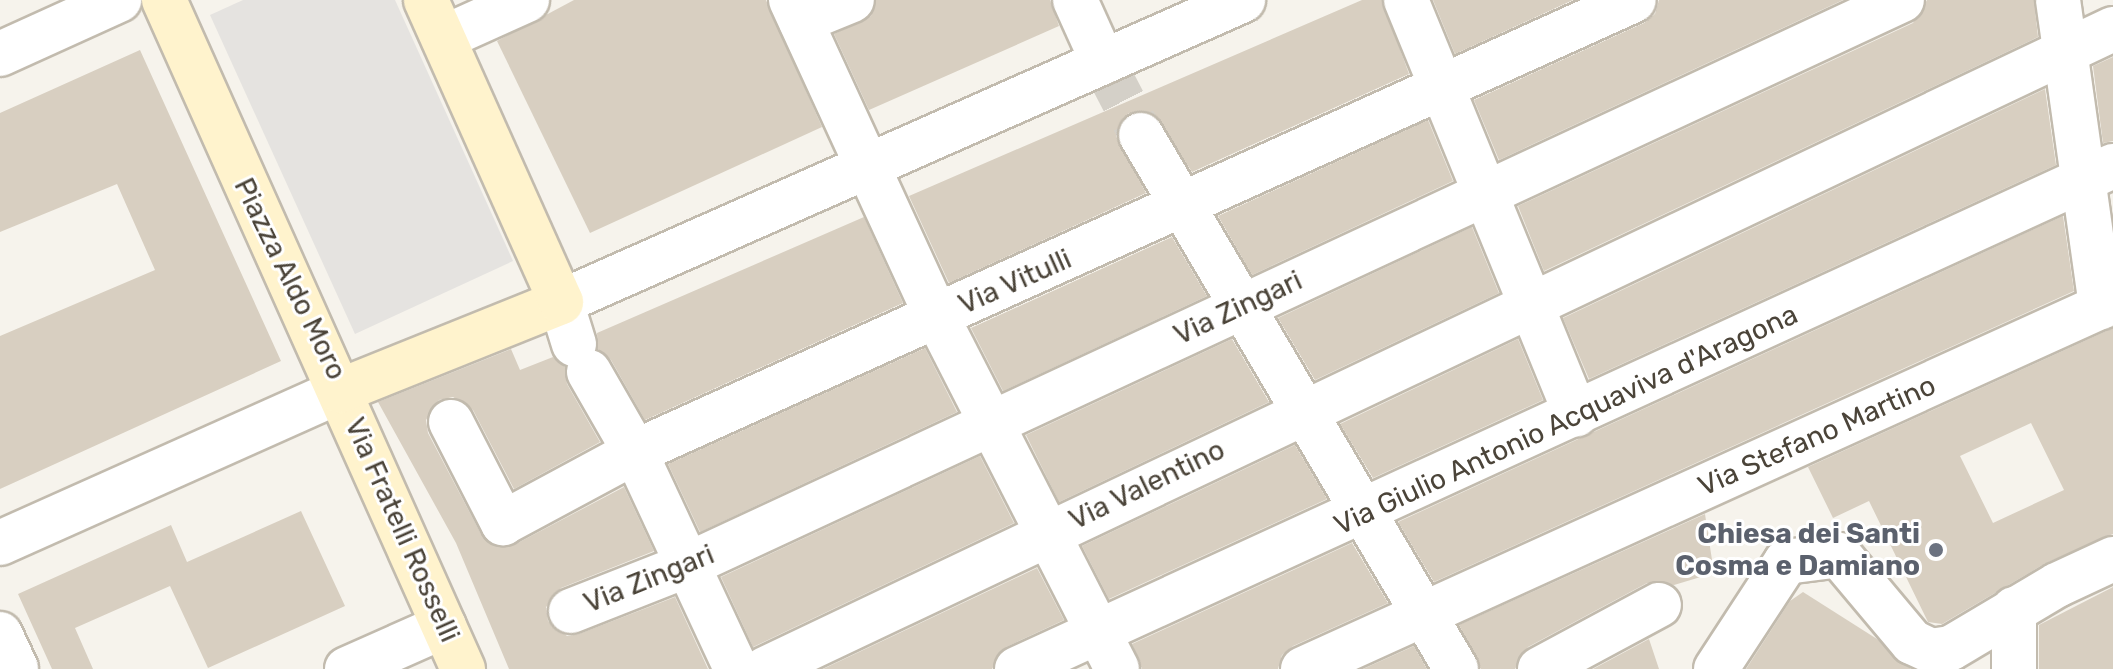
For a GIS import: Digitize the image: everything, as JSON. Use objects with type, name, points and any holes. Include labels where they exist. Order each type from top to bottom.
[{"type":"street","points":[[0,54],[119,0]]},
{"type":"street","name":"Piazza Aldo Moro","points":[[164,0],[340,391],[561,302]]},
{"type":"street","points":[[527,0],[435,19],[561,302],[581,358],[635,452],[685,566],[736,669]]},
{"type":"street","points":[[852,0],[796,11],[989,425],[1108,651]]},
{"type":"street","points":[[1075,0],[1103,62]]},
{"type":"street","points":[[561,302],[1243,0]]},
{"type":"street","points":[[1406,0],[1576,414]]},
{"type":"street","name":"Via Vitulli","points":[[451,422],[503,523],[635,452],[1634,0]]},
{"type":"street","name":"Via Zingari","points":[[571,611],[685,566],[1902,0]]},
{"type":"street","points":[[2058,0],[2065,52],[2097,174],[2107,304]]},
{"type":"street","name":"Via Valentino","points":[[765,669],[1300,412],[2113,29]]},
{"type":"street","points":[[1141,135],[1300,412],[1456,669]]},
{"type":"street","name":"Via Giulio Antonio Acquaviva d'Aragona","points":[[1017,669],[1108,651],[1361,515],[2097,174]]},
{"type":"street","name":"Via Stefano Martino","points":[[1303,669],[2107,304]]},
{"type":"street","points":[[0,543],[340,391]]},
{"type":"street","name":"Via Fratelli Rosselli","points":[[340,391],[463,669]]},
{"type":"street","points":[[1716,669],[1786,562],[1839,555],[1912,642],[1950,659],[2014,609],[2113,559]]},
{"type":"street","points":[[1540,669],[1659,605]]},
{"type":"street","points":[[2014,609],[2014,669]]},
{"type":"street","points":[[347,669],[444,626]]},
{"type":"street","points":[[0,634],[16,669]]},
{"type":"shaded area","points":[[243,0],[395,0],[513,261],[355,334],[210,15]]},
{"type":"building","points":[[574,0],[766,0],[822,127],[590,233],[497,41]]},
{"type":"building","points":[[876,0],[1050,0],[1059,26],[869,110],[834,34],[871,16]]},
{"type":"building","points":[[1362,0],[1382,0],[1409,74],[1192,172],[1154,114],[1129,113],[1116,136],[1146,193],[949,283],[909,196]]},
{"type":"building","points":[[1433,0],[1573,0],[1455,54]]},
{"type":"building","points":[[1659,0],[1843,0],[1499,160],[1474,100],[1644,23],[1655,14]]},
{"type":"building","points":[[1927,0],[2034,0],[2038,37],[1544,271],[1518,206],[1913,23]]},
{"type":"building","points":[[140,50],[281,361],[0,489],[0,336],[155,270],[117,184],[0,232],[0,113]]},
{"type":"building","points":[[2113,57],[2113,141],[2103,143],[2093,66]]},
{"type":"building","points":[[2045,89],[2056,165],[1589,379],[1563,318]]},
{"type":"building","points":[[1428,120],[1453,181],[1252,275],[1218,216]]},
{"type":"building","points":[[2063,216],[2074,291],[1434,582],[1398,522]]},
{"type":"building","points":[[864,217],[903,303],[645,420],[611,360],[598,349],[597,333]]},
{"type":"building","points":[[1472,227],[1499,293],[1315,380],[1278,318]]},
{"type":"building","points":[[1172,237],[1207,296],[1003,391],[971,328]]},
{"type":"building","points":[[2113,328],[2113,534],[2044,564],[1942,624],[1928,622],[1869,501],[1833,518],[1808,467]],"holes":[[[2031,423],[2064,490],[1993,523],[1960,456]]]},
{"type":"building","points":[[1232,339],[1269,402],[1059,502],[1026,435]]},
{"type":"building","points":[[1518,339],[1543,400],[1373,478],[1340,424]]},
{"type":"building","points":[[925,348],[957,412],[700,532],[668,464]]},
{"type":"building","points":[[511,349],[520,370],[553,357],[565,367],[567,384],[600,442],[514,489],[473,410],[453,397],[439,400],[426,420],[428,433],[481,534],[490,544],[514,545],[624,487],[654,551],[561,588],[546,607],[548,621],[567,636],[579,634],[675,597],[708,669],[509,669],[456,543],[378,402]]},
{"type":"building","points":[[1295,445],[1327,499],[1109,599],[1082,546]]},
{"type":"building","points":[[980,456],[1014,523],[753,647],[721,577]]},
{"type":"building","points":[[301,511],[345,606],[208,668],[170,586],[75,628],[93,669],[52,669],[18,594],[171,525],[187,562]]},
{"type":"building","points":[[1705,514],[1714,573],[1674,585],[1647,583],[1528,647],[1515,669],[1481,669],[1459,625]]},
{"type":"building","points":[[1352,543],[1388,603],[1293,646],[1282,655],[1278,669],[1142,669],[1132,644]]},
{"type":"building","points":[[1037,568],[1064,620],[1006,647],[992,669],[823,669]]},
{"type":"building","points":[[2113,587],[2113,669],[2039,669],[2039,625]]},
{"type":"building","points":[[1803,592],[1877,639],[1911,669],[1746,669],[1790,601]]},
{"type":"building","points":[[1649,639],[1659,669],[1593,669]]},
{"type":"building","points":[[1414,646],[1427,669],[1363,669]]},
{"type":"tunnel","points":[[1103,62],[1141,135]]},
{"type":"place","name":"Chiesa dei Santi Cosma e Damiano","points":[[1936,550]]}]
